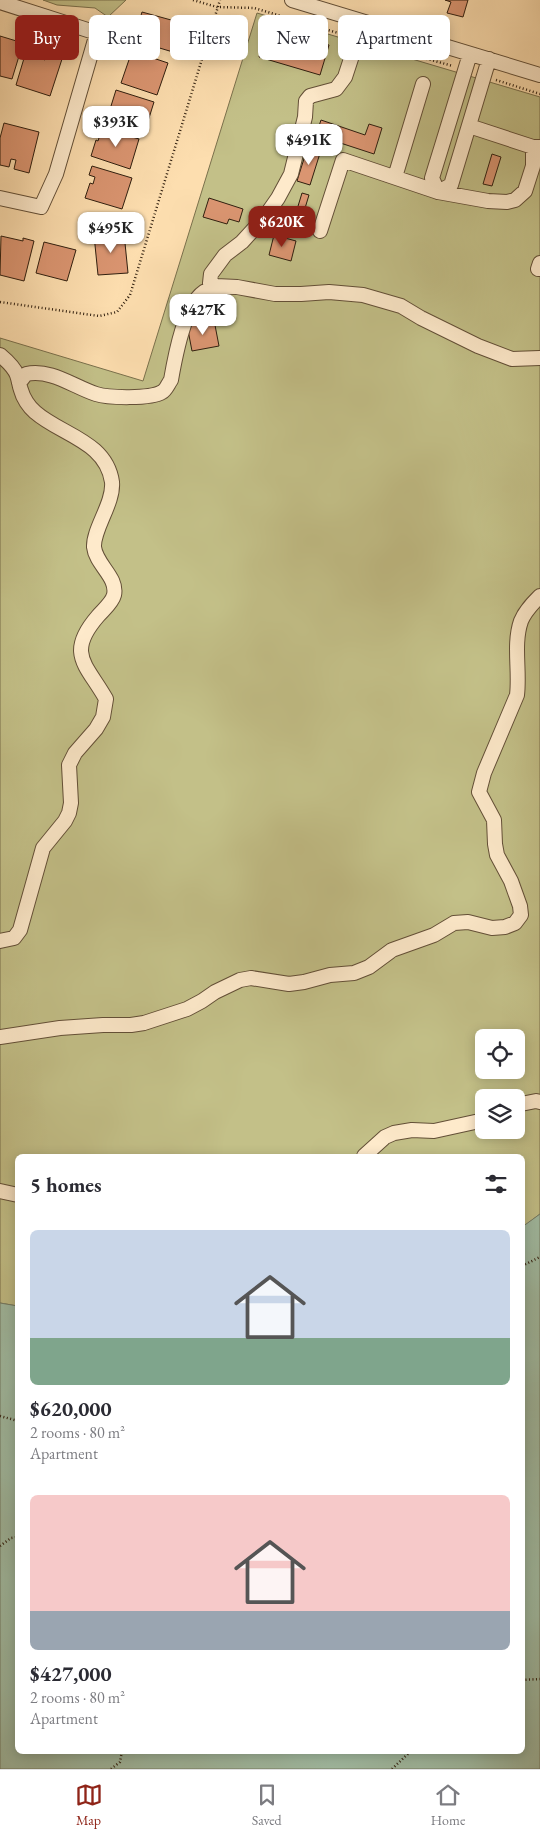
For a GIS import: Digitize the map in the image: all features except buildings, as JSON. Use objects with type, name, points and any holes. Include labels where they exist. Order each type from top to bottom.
[{"type":"street","points":[[292,0],[341,15]]},
{"type":"street","points":[[0,2],[97,33],[56,174],[41,207],[0,198]]},
{"type":"street","points":[[450,48],[540,75]]},
{"type":"street","points":[[438,192],[432,178],[470,54]]},
{"type":"street","points":[[438,192],[451,185],[488,59]]},
{"type":"street","points":[[352,60],[346,77],[336,88],[310,96],[306,101],[305,116],[292,174],[264,218],[242,242],[225,254],[211,274],[210,283],[216,286],[237,287],[275,294],[328,292],[363,295],[401,306],[478,346],[512,359],[540,358]]},
{"type":"street","points":[[395,177],[423,84]]},
{"type":"street","points":[[320,230],[343,160],[438,192],[507,202],[515,200],[525,191],[530,179],[536,147],[469,126]]},
{"type":"street","points":[[540,263],[538,269],[540,269]]},
{"type":"street","points":[[19,383],[26,374],[32,373],[63,378],[97,395],[126,397],[161,393],[171,380],[185,318],[202,294],[207,290],[218,288],[277,296],[329,294],[363,296],[391,306],[505,359],[517,362],[540,358]]},
{"type":"street","points":[[0,355],[17,375],[21,391],[28,404],[36,412],[83,440],[96,451],[107,468],[112,484],[111,495],[94,544],[96,557],[112,581],[114,589],[114,598],[92,623],[84,636],[80,648],[81,659],[106,699],[103,717],[69,765],[71,802],[69,812],[65,821],[43,848],[20,930],[14,938],[0,941]]},
{"type":"street","points":[[0,1037],[60,1028],[144,1023],[187,1009],[240,980],[251,978],[289,984],[354,972],[368,967],[392,950],[434,935],[454,923],[468,922],[492,928],[505,927],[516,923],[521,915],[520,906],[511,881],[497,855],[494,820],[479,792],[484,773],[517,695],[516,655],[521,620],[540,596]]},
{"type":"street","points":[[525,1103],[540,1102]]},
{"type":"street","points":[[366,1154],[385,1137],[394,1133],[412,1130],[424,1132],[442,1130],[475,1122]]},
{"type":"street","points":[[0,1191],[15,1194]]},
{"type":"path","points":[[0,302],[99,316],[117,312],[130,296],[220,0]]},
{"type":"path","points":[[525,1264],[540,1257]]},
{"type":"path","points":[[0,1416],[15,1420]]},
{"type":"path","points":[[0,1546],[15,1537]]},
{"type":"path","points":[[525,1680],[540,1679]]},
{"type":"path","points":[[112,1769],[120,1762],[121,1754]]},
{"type":"path","points":[[392,1769],[408,1754]]},
{"type":"shaded area","points":[[43,0],[126,0],[110,15],[105,15],[95,8],[57,5]]},
{"type":"shaded area","points":[[257,13],[264,15],[258,15],[258,60],[328,60],[328,34],[338,37],[338,60],[415,60],[540,97],[540,1214],[525,1225],[525,1154],[15,1154],[15,1306],[0,1303],[0,338],[143,381],[242,60],[248,60],[248,42]]},
{"type":"shaded area","points":[[540,1214],[540,1769],[0,1769],[0,1303],[15,1306],[15,1754],[525,1754],[525,1225]]}]
